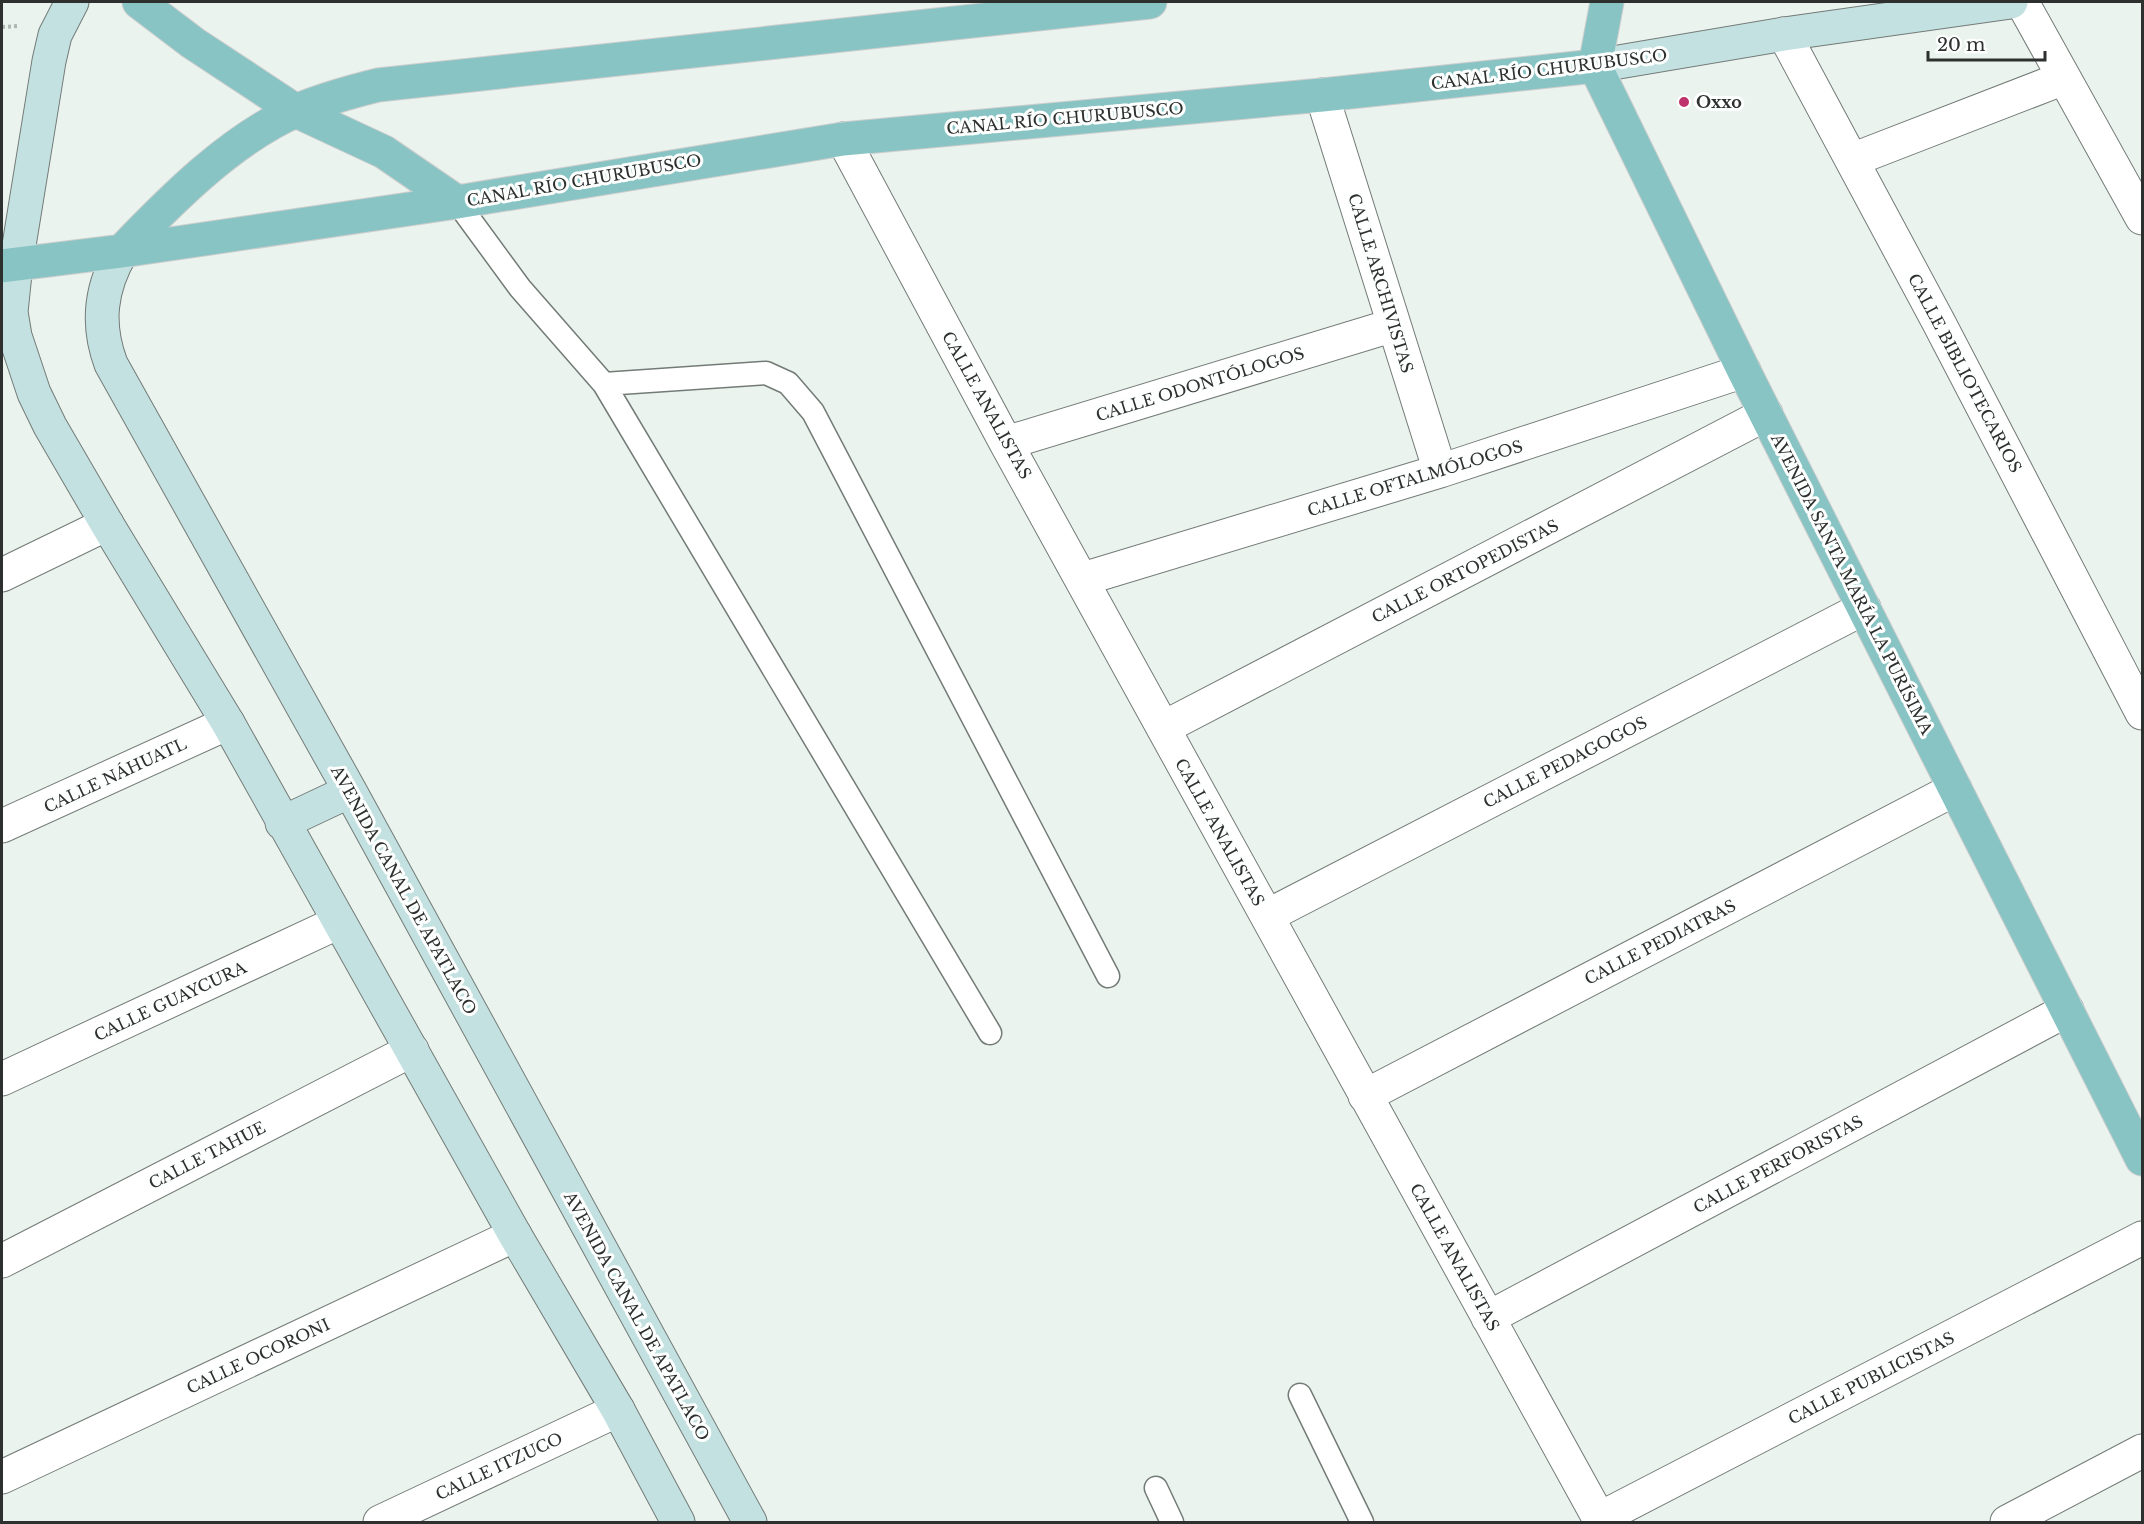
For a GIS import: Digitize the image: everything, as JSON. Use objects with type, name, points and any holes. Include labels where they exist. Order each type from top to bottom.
[{"type":"main road","points":[[139,2],[193,43],[296,111],[384,152],[457,202]]},
{"type":"main road","points":[[122,251],[199,177],[246,141],[296,111],[336,95],[417,80],[1150,2]]},
{"type":"main road","points":[[1595,66],[1607,2]]},
{"type":"main road","name":"CANAL RÍO CHURUBUSCO","points":[[9,265],[122,251],[457,202],[843,139],[1322,95],[1595,66]]},
{"type":"main road","name":"AVENIDA SANTA MARÍA LA PURÍSIMA","points":[[1595,66],[1744,371],[2142,1160]]},
{"type":"street","points":[[72,2],[56,35],[48,61],[9,265],[11,312],[22,363],[50,426],[228,723],[515,1235],[618,1410],[678,1522]]},
{"type":"street","name":"CANAL RÍO CHURUBUSCO","points":[[1595,66],[1784,34],[2011,2]]},
{"type":"street","points":[[2022,2],[2142,218]]},
{"type":"street","name":"CALLE BIBLIOTECARIOS","points":[[1784,34],[2142,713]]},
{"type":"street","points":[[1852,160],[2064,78]]},
{"type":"street","name":"CALLE ARCHIVISTAS","points":[[1322,95],[1440,471]]},
{"type":"street","name":"CALLE ANALISTAS","points":[[843,139],[1006,443],[1083,579],[1600,1521]]},
{"type":"street","name":"AVENIDA CANAL DE APATLACO","points":[[122,251],[107,279],[101,309],[104,346],[111,364],[350,791],[750,1522]]},
{"type":"street","name":"CALLE ODONTÓLOGOS","points":[[1006,443],[1394,325]]},
{"type":"street","name":"CALLE OFTALMÓLOGOS","points":[[1083,579],[1440,471],[1744,371]]},
{"type":"street","name":"CALLE ORTOPEDISTAS","points":[[1163,728],[1766,414]]},
{"type":"street","points":[[2,575],[107,524]]},
{"type":"street","name":"CALLE PEDAGOGOS","points":[[1267,916],[1864,608]]},
{"type":"street","name":"CALLE NÁHUATL","points":[[2,826],[228,723]]},
{"type":"street","name":"CALLE PEDIATRAS","points":[[1365,1096],[1955,789]]},
{"type":"street","points":[[282,823],[350,791]]},
{"type":"street","name":"CALLE GUAYCURA","points":[[2,1079],[339,922]]},
{"type":"street","name":"CALLE PERFORISTAS","points":[[1488,1318],[2067,1010]]},
{"type":"street","name":"CALLE TAHUE","points":[[2,1260],[412,1050]]},
{"type":"street","name":"CALLE OCORONI","points":[[2,1477],[515,1235]]},
{"type":"street","name":"CALLE PUBLICISTAS","points":[[1600,1521],[2142,1238]]},
{"type":"street","name":"CALLE ITZUCO","points":[[380,1522],[618,1410]]},
{"type":"street","points":[[2007,1522],[2142,1451]]},
{"type":"lane","points":[[457,202],[520,288],[604,384],[990,1033]]},
{"type":"lane","points":[[604,384],[766,373],[788,383],[813,412],[1108,976]]},
{"type":"lane","points":[[1300,1395],[1362,1522]]},
{"type":"lane","points":[[1156,1488],[1172,1522]]},
{"type":"path","points":[[2,27],[28,26]]},
{"type":"place","name":"Oxxo","points":[[1684,102]]}]
